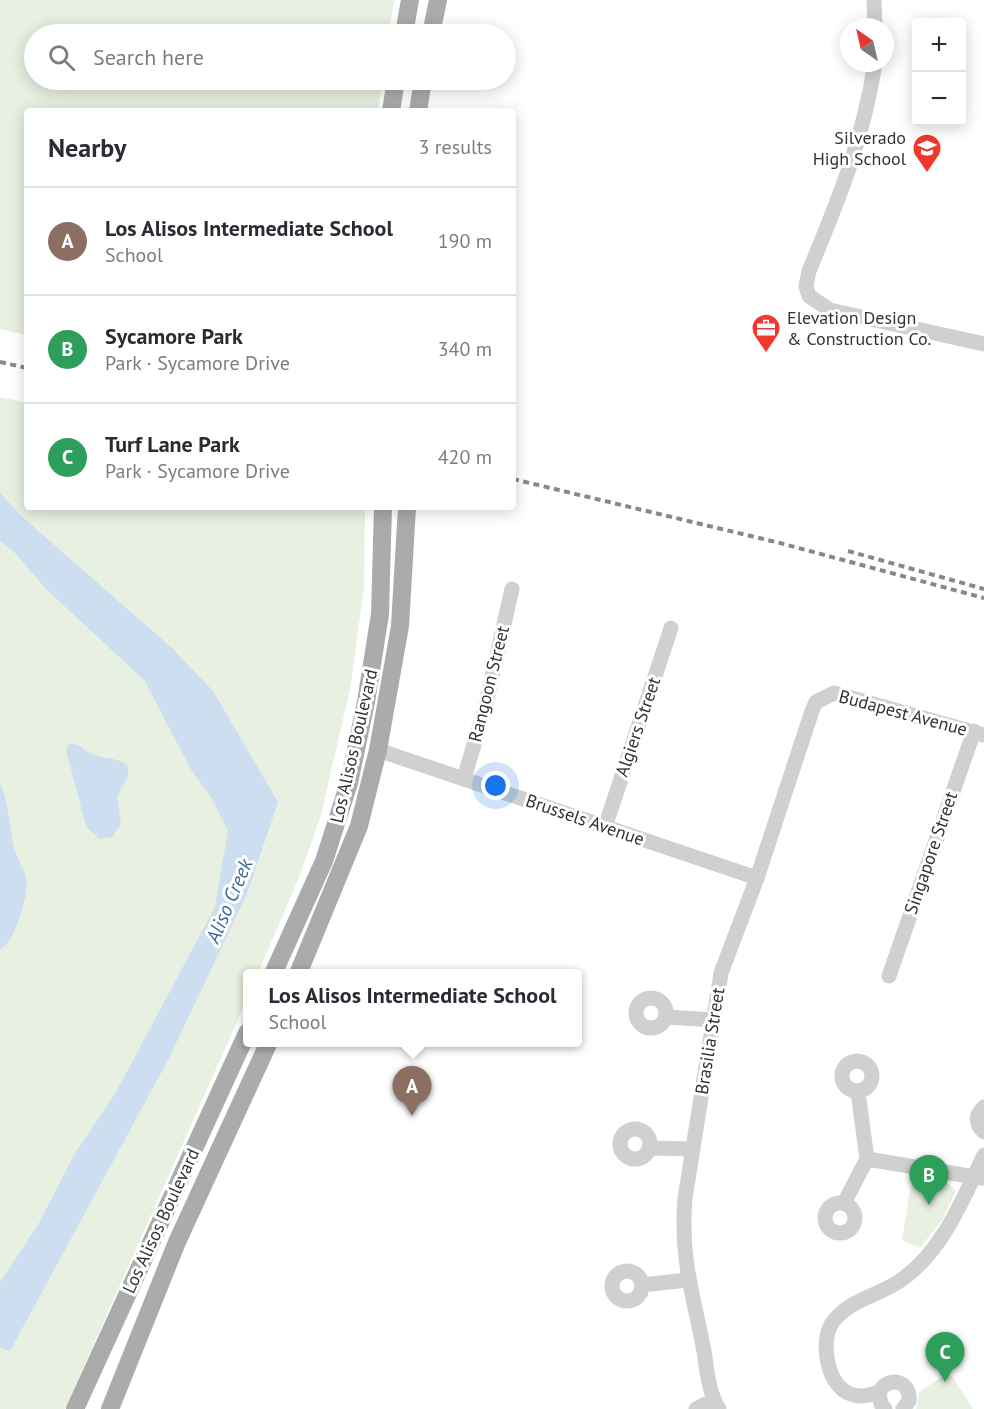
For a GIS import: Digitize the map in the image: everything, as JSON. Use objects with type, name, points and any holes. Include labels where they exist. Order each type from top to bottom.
[{"type":"main road","points":[[406,24],[410,0]]},
{"type":"main road","points":[[433,24],[438,0]]},
{"type":"main road","points":[[392,108],[395,90]]},
{"type":"main road","points":[[418,108],[421,90]]},
{"type":"main road","name":"Los Alisos Boulevard","points":[[275,969],[324,861],[349,783],[368,692],[380,614],[383,510]]},
{"type":"main road","name":"Los Alisos Boulevard","points":[[300,969],[359,826],[378,750],[400,626],[407,510]]},
{"type":"main road","name":"Los Alisos Boulevard","points":[[75,1409],[243,1042]]},
{"type":"main road","name":"Los Alisos Boulevard","points":[[110,1409],[177,1242],[267,1047]]},
{"type":"street","points":[[874,0],[875,18]]},
{"type":"street","points":[[872,72],[862,130],[848,177],[808,271],[806,286],[809,296],[830,310],[984,344]]},
{"type":"street","name":"Rangoon Street","points":[[464,778],[484,712],[512,589]]},
{"type":"street","name":"Algiers Street","points":[[604,827],[671,628]]},
{"type":"street","name":"Budapest Avenue","points":[[822,697],[834,693],[845,694],[979,733]]},
{"type":"street","name":"Brasilia Street","points":[[716,1405],[687,1280],[682,1234],[693,1149],[721,973],[757,878],[812,711],[822,697]]},
{"type":"street","name":"Singapore Street","points":[[889,976],[979,733]]},
{"type":"street","name":"Brussels Avenue","points":[[378,750],[757,878]]},
{"type":"street","points":[[666,1017],[714,1020]]},
{"type":"street","points":[[844,1203],[867,1158],[858,1092]]},
{"type":"street","points":[[984,1107],[977,1115],[977,1121],[984,1132]]},
{"type":"street","points":[[649,1148],[693,1149]]},
{"type":"street","points":[[903,1409],[909,1401],[904,1385],[892,1381],[879,1392],[865,1397],[847,1392],[837,1383],[826,1353],[831,1325],[846,1308],[902,1280],[936,1246],[979,1177],[984,1155]]},
{"type":"street","points":[[867,1158],[979,1177]]},
{"type":"street","points":[[642,1285],[687,1280]]},
{"type":"street","points":[[879,1392],[881,1404],[885,1409]]},
{"type":"street","points":[[696,1409],[716,1405]]},
{"type":"green space","points":[[0,0],[394,0],[390,24],[24,24],[24,90],[381,90],[378,108],[24,108],[24,334],[0,329]]},
{"type":"green space","points":[[0,397],[24,402],[24,510],[365,510],[364,587],[351,685],[321,815],[300,875],[260,969],[243,969],[243,1008],[65,1409],[0,1409]]},
{"type":"green space","points":[[918,1175],[947,1183],[956,1191],[942,1220],[920,1248],[902,1240],[910,1189]]},
{"type":"green space","points":[[949,1372],[973,1409],[916,1409],[919,1392]]},
{"type":"water","name":"Aliso Creek","points":[[0,492],[19,514],[172,648],[213,691],[278,802],[247,894],[168,1060],[10,1351],[0,1348],[0,1282],[39,1223],[75,1153],[116,1092],[215,907],[228,831],[211,797],[190,768],[145,681],[46,589],[16,554],[0,541]]},
{"type":"water","points":[[70,744],[96,756],[120,761],[128,766],[128,776],[117,797],[121,825],[112,837],[99,839],[86,826],[66,750]]},
{"type":"water","points":[[0,783],[14,847],[27,883],[25,899],[15,930],[5,946],[0,949]]},
{"type":"railway","points":[[0,362],[24,367]]},
{"type":"railway","points":[[516,480],[780,543],[984,598]]},
{"type":"railway","points":[[848,551],[984,589]]},
{"type":"place","name":"Silverado High School","points":[[927,174]]},
{"type":"place","name":"Elevation Design & Construction Co.","points":[[766,354]]},
{"type":"place","name":"Los Alisos Intermediate School","points":[[412,1116]]},
{"type":"place","name":"Sycamore Park","points":[[929,1205]]},
{"type":"place","name":"Turf Lane Park","points":[[945,1382]]}]
